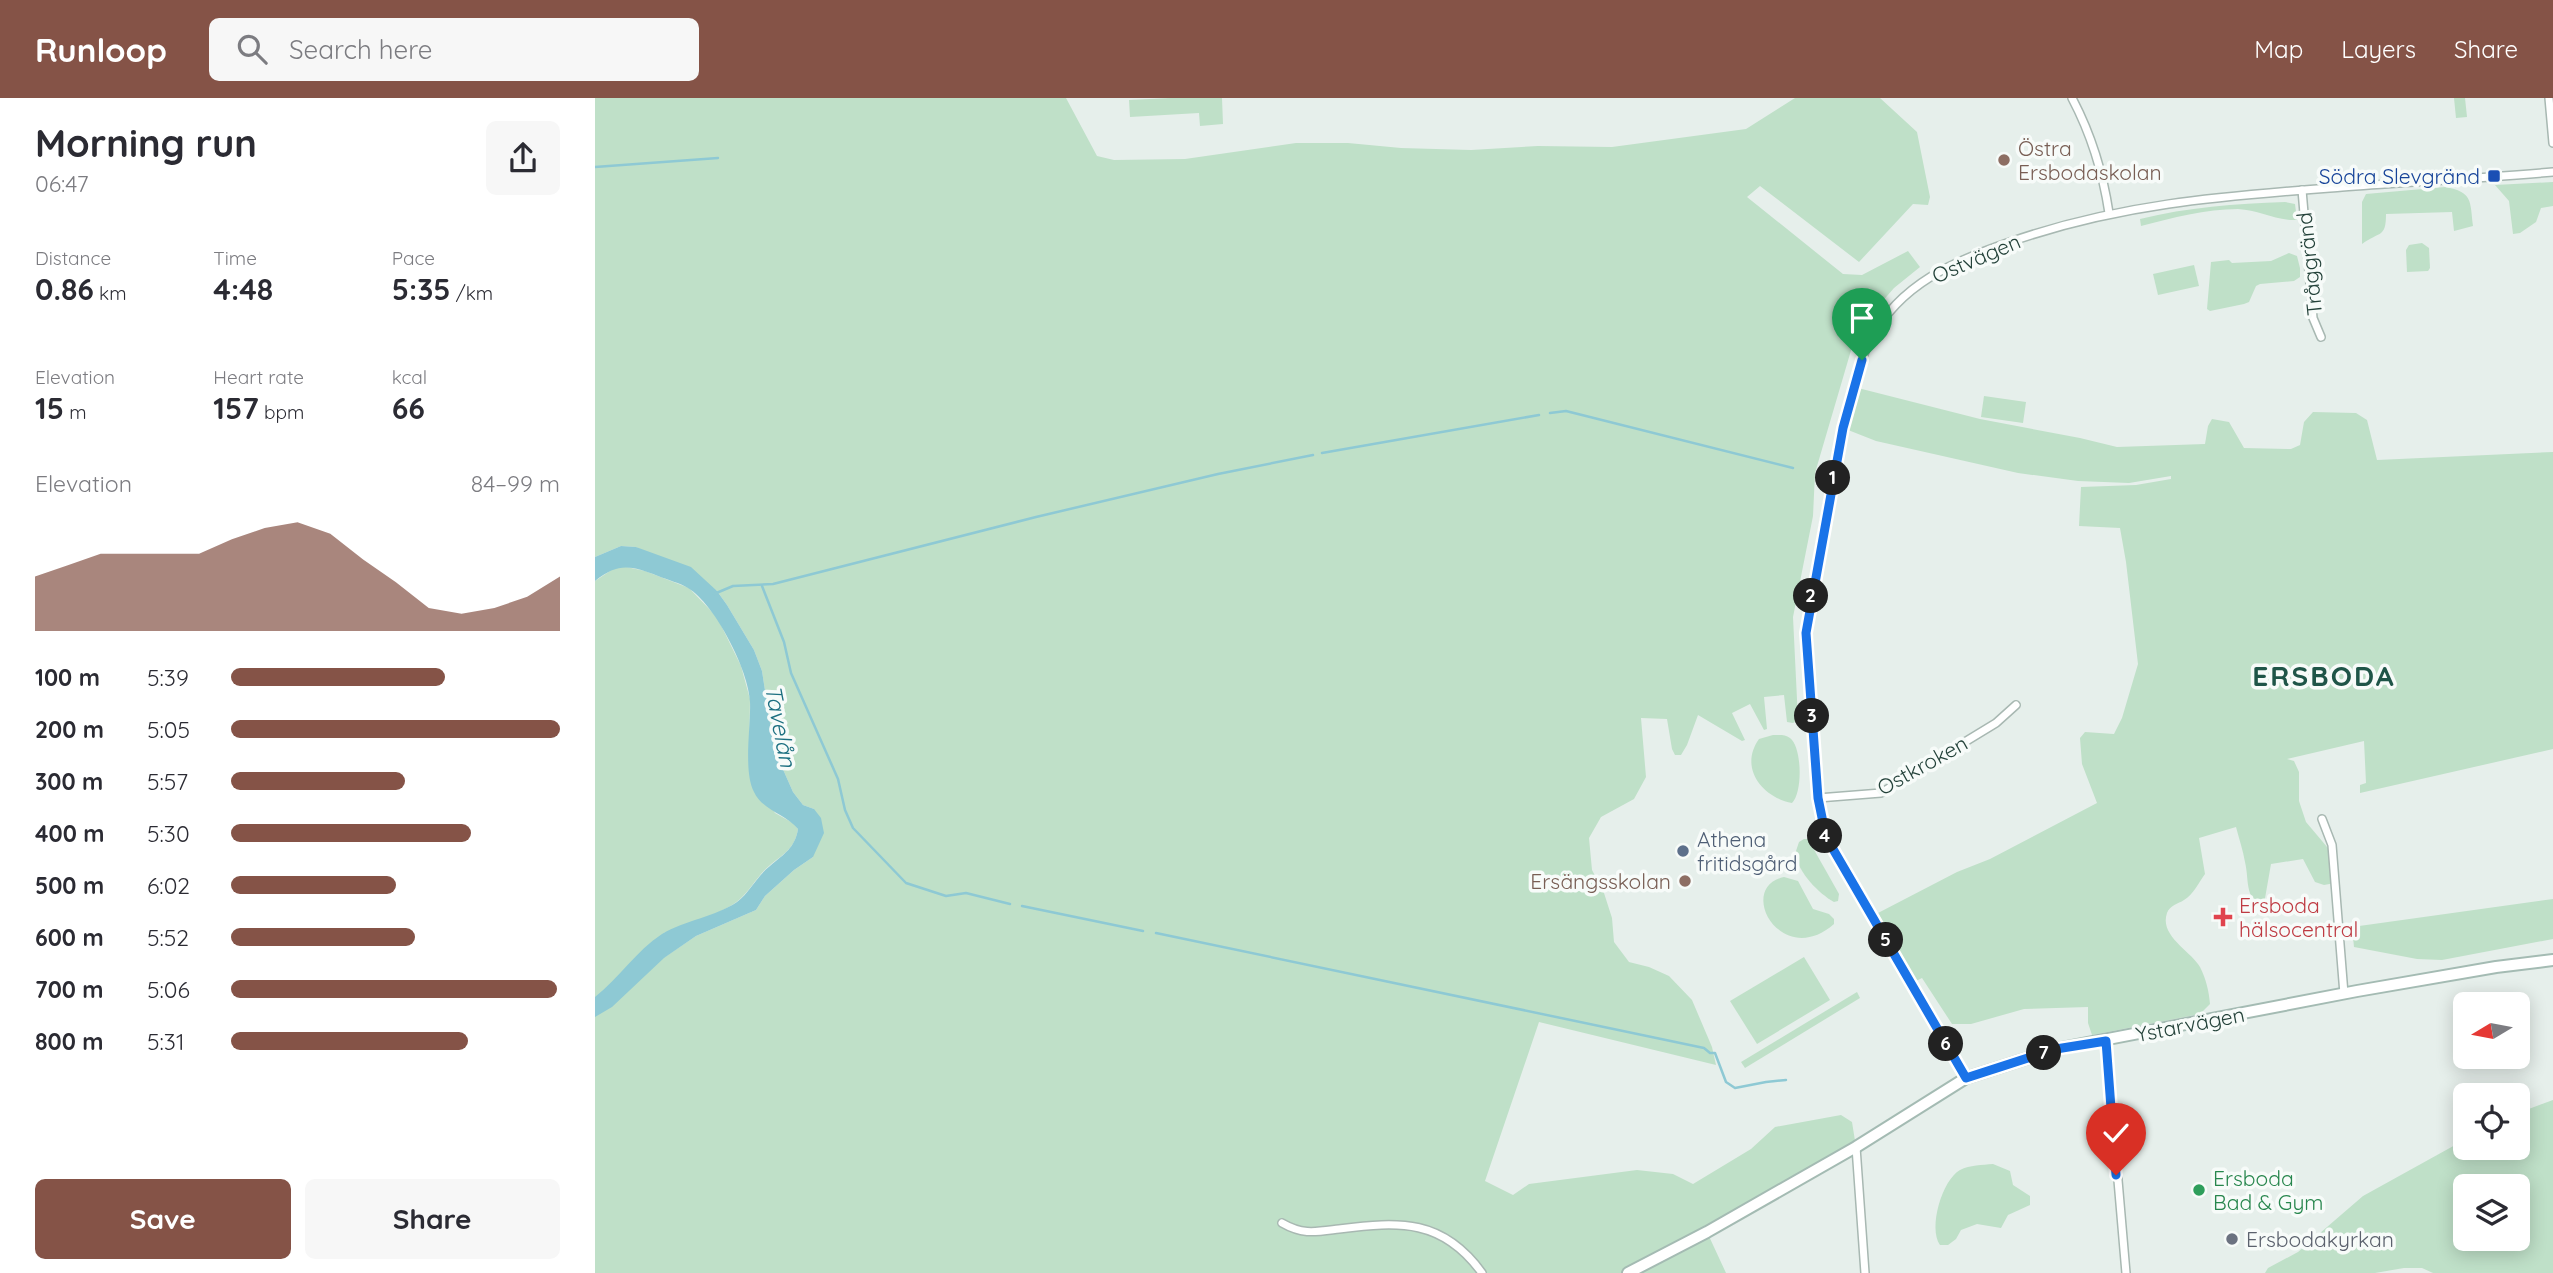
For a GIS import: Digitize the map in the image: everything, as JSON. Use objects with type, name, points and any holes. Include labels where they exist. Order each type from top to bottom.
[{"type":"street","points":[[2072,98],[2093,146],[2105,187],[2109,213]]},
{"type":"street","points":[[2549,98],[2553,143]]},
{"type":"street","name":"Ostvägen","points":[[1966,1078],[1828,843],[1818,798],[1806,633],[1843,428],[1862,360],[1871,339],[1897,303],[1911,289],[1948,265],[2039,232],[2109,213],[2198,198],[2553,172]]},
{"type":"street","name":"Tråggränd","points":[[2302,190],[2313,318],[2321,337]]},
{"type":"street","name":"Ostkroken","points":[[1818,798],[1881,793],[1996,723],[2016,705]]},
{"type":"street","points":[[2322,819],[2332,845],[2344,994]]},
{"type":"street","name":"Ystarvägen","points":[[1627,1273],[1707,1232],[1856,1147],[1966,1078],[2056,1049],[2344,994],[2496,967],[2553,960]]},
{"type":"street","points":[[2106,1041],[2126,1273]]},
{"type":"street","points":[[1856,1147],[1865,1273]]},
{"type":"street","points":[[1282,1223],[1296,1231],[1310,1233],[1387,1224],[1426,1228],[1458,1245],[1482,1273]]},
{"type":"green space","points":[[595,98],[1066,98],[1097,156],[1114,160],[1185,159],[1296,143],[1471,150],[1538,146],[1612,147],[1746,129],[1795,98],[1880,98],[1917,132],[1930,197],[1928,205],[1913,204],[1859,262],[1760,186],[1747,197],[1843,274],[1862,275],[1908,251],[1920,267],[1894,288],[1874,311],[1852,347],[1815,473],[1813,516],[1793,617],[1798,720],[1787,722],[1784,695],[1764,697],[1767,729],[1764,730],[1750,704],[1732,713],[1745,740],[1742,741],[1698,715],[1687,745],[1681,755],[1675,755],[1667,719],[1641,718],[1646,777],[1634,799],[1601,817],[1589,838],[1592,870],[1604,893],[1612,918],[1614,942],[1629,962],[1669,976],[1692,1000],[1712,1047],[1716,1065],[1539,1022],[1485,1181],[1513,1195],[1529,1184],[1637,1170],[1673,1174],[1693,1184],[1751,1149],[1775,1127],[1841,1115],[1852,1122],[1856,1147],[1707,1232],[1726,1273],[595,1273],[595,581],[622,566],[645,571],[689,588],[717,617],[741,666],[750,699],[749,767],[775,813],[798,829],[791,846],[740,899],[714,914],[664,933],[665,957],[696,936],[756,910],[765,896],[813,857],[814,809],[803,805],[793,792],[774,749],[762,671],[754,650],[717,591],[636,547],[621,546],[595,557]]},
{"type":"green space","points":[[1222,98],[1223,124],[1200,126],[1199,113],[1130,117],[1129,100]]},
{"type":"green space","points":[[2454,98],[2465,98],[2467,117],[2456,118]]},
{"type":"green space","points":[[2553,182],[2553,206],[2541,208],[2536,222],[2520,233],[2513,234],[2509,201],[2495,185]]},
{"type":"green space","points":[[2445,187],[2461,192],[2468,199],[2473,226],[2454,231],[2452,212],[2386,214],[2383,231],[2362,244],[2362,202],[2366,194]]},
{"type":"green space","points":[[2285,202],[2295,204],[2297,220],[2238,209],[2201,212],[2141,226],[2140,219],[2212,207]]},
{"type":"green space","points":[[2422,243],[2429,248],[2430,268],[2428,271],[2407,272],[2406,250],[2409,245]]},
{"type":"green space","points":[[2289,253],[2297,256],[2300,277],[2294,281],[2260,284],[2256,286],[2249,302],[2244,304],[2210,311],[2207,309],[2211,262],[2271,261]]},
{"type":"green space","points":[[2194,265],[2199,286],[2158,295],[2153,274]]},
{"type":"green space","points":[[1854,387],[1980,419],[2117,447],[2205,444],[2212,419],[2229,422],[2244,448],[2291,449],[2300,445],[2304,422],[2313,412],[2356,413],[2367,420],[2377,460],[2553,452],[2553,749],[2360,793],[2360,785],[2366,783],[2364,741],[2287,759],[2294,761],[2299,772],[2299,801],[2306,822],[2333,854],[2335,883],[2324,885],[2315,882],[2303,859],[2271,864],[2264,904],[2258,906],[2249,890],[2236,827],[2199,838],[2205,874],[2190,895],[2170,908],[2166,921],[2172,936],[2196,961],[2204,976],[2210,1004],[2200,1014],[2092,1035],[2088,1023],[2088,1007],[2024,1009],[1971,1024],[1952,1024],[1922,978],[1916,981],[1878,913],[2097,803],[2082,764],[2080,738],[2085,732],[2114,734],[2122,718],[2138,664],[2120,528],[2079,526],[2081,487],[2136,485],[2171,479],[2171,476],[2129,483],[2078,481],[2018,473],[1876,441],[1843,428]]},
{"type":"green space","points":[[1984,396],[2026,402],[2023,423],[1981,417]]},
{"type":"green space","points":[[1773,735],[1788,737],[1797,750],[1800,770],[1798,789],[1792,803],[1771,794],[1756,779],[1752,770],[1753,750],[1759,739]]},
{"type":"green space","points":[[1808,839],[1839,894],[1838,901],[1834,902],[1810,882],[1797,861],[1795,854],[1799,842]]},
{"type":"green space","points":[[1784,877],[1798,881],[1813,909],[1829,914],[1834,919],[1834,924],[1815,936],[1797,938],[1782,932],[1771,922],[1765,909],[1764,895],[1770,884]]},
{"type":"green space","points":[[2553,899],[2553,939],[2442,960],[2417,959],[2354,947],[2352,927]]},
{"type":"green space","points":[[1804,957],[1830,1000],[1757,1044],[1730,1001]]},
{"type":"green space","points":[[1857,992],[1860,998],[1745,1068],[1741,1062]]},
{"type":"green space","points":[[2553,1100],[2553,1273],[2433,1273],[2422,1268],[2404,1268],[2375,1273],[2265,1273],[2268,1268],[2298,1252],[2363,1196],[2453,1146],[2453,1160],[2530,1160],[2530,1109]]},
{"type":"green space","points":[[1993,1164],[2010,1171],[2013,1185],[2030,1196],[2030,1205],[2008,1215],[2001,1228],[1977,1224],[1961,1230],[1956,1239],[1948,1245],[1940,1245],[1936,1216],[1953,1175],[1964,1168]]},
{"type":"water","points":[[621,546],[636,547],[691,567],[717,591],[727,605],[754,650],[762,671],[774,749],[793,792],[803,805],[814,809],[821,818],[824,833],[813,857],[765,896],[756,910],[696,936],[664,958],[612,1007],[595,1017],[595,997],[644,948],[671,929],[737,902],[765,870],[788,850],[798,829],[763,804],[754,792],[748,761],[748,689],[737,657],[719,623],[709,608],[688,588],[649,573],[633,568],[618,568],[595,581],[595,557]]},
{"type":"waterway","points":[[595,167],[718,158]]},
{"type":"waterway","points":[[1550,413],[1566,411],[1793,468]]},
{"type":"waterway","points":[[1322,453],[1539,415]]},
{"type":"waterway","points":[[714,594],[733,586],[773,584],[1036,517],[1218,474],[1313,455]]},
{"type":"waterway","name":"Tavelån","points":[[762,586],[784,642],[791,673],[838,779],[845,810],[853,828],[906,883],[946,896],[966,893],[1010,904]]},
{"type":"waterway","points":[[1022,906],[1143,931]]},
{"type":"waterway","points":[[1156,933],[1704,1048],[1715,1053],[1726,1082],[1735,1088],[1786,1080]]},
{"type":"place","name":"Östra Ersbodaskolan","points":[[2004,160]]},
{"type":"place","name":"Södra Slevgränd","points":[[2494,176]]},
{"type":"place","name":"Athena fritidsgård","points":[[1683,851]]},
{"type":"place","name":"Ersängsskolan","points":[[1685,881]]},
{"type":"place","name":"Ersboda hälsocentral","points":[[2223,917]]},
{"type":"place","name":"Ersboda Bad & Gym","points":[[2199,1190]]},
{"type":"place","name":"Ersbodakyrkan","points":[[2232,1239]]},
{"type":"district","name":"ERSBODA","points":[[2324,675]]},
{"type":"route","points":[[1862,360],[1843,428],[1806,633],[1818,798],[1826,837],[1966,1078],[2056,1049],[2106,1041],[2116,1175]]}]
